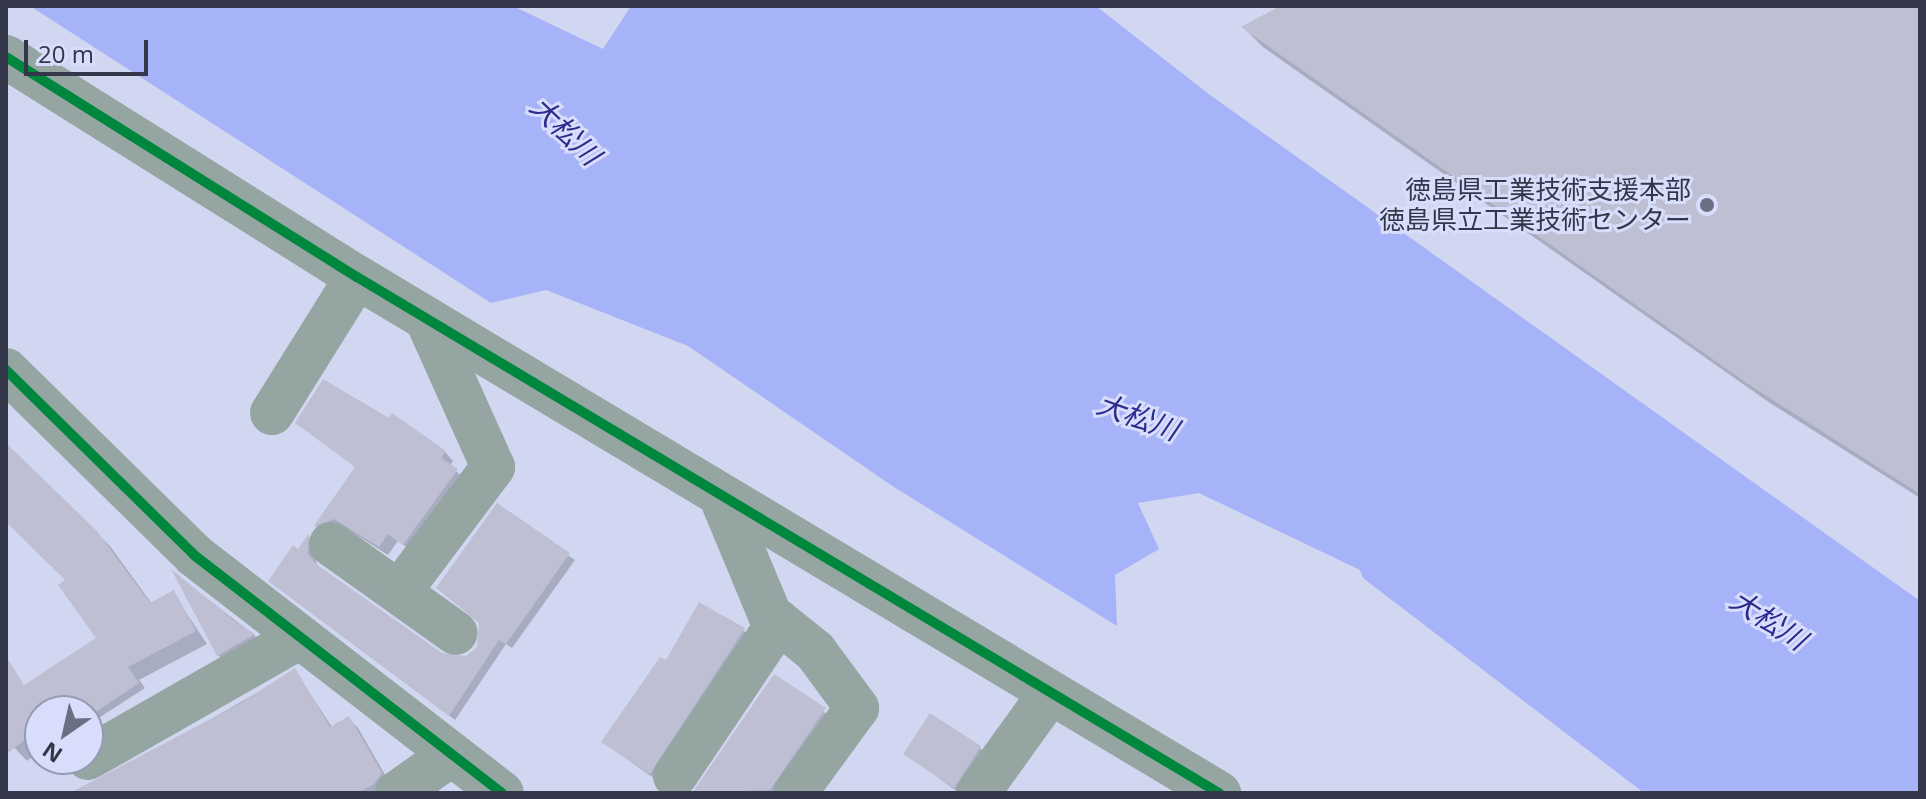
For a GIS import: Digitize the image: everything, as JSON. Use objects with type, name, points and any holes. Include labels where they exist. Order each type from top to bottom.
[{"type":"street","points":[[6,57],[357,277],[1219,793]]},
{"type":"street","points":[[272,413],[357,277]]},
{"type":"street","points":[[400,591],[493,467],[426,318]]},
{"type":"street","points":[[6,370],[194,555],[502,793]]},
{"type":"street","points":[[720,495],[770,615],[815,651],[857,708],[795,793]]},
{"type":"street","points":[[331,544],[456,633]]},
{"type":"street","points":[[675,776],[779,622]]},
{"type":"street","points":[[104,749],[300,637]]},
{"type":"street","points":[[978,793],[1050,693]]},
{"type":"street","points":[[397,793],[452,754]]},
{"type":"water","name":"大松川","points":[[30,6],[513,6],[603,49],[631,6],[1096,6],[1210,95],[1920,601],[1920,793],[1644,793],[1363,578],[1360,570],[1199,493],[1138,503],[1159,549],[1115,575],[1117,626],[894,487],[688,346],[546,290],[491,303]]},
{"type":"building","name":"徳島県工業技術支援本部 徳島県立工業技術センター","points":[[1280,6],[1920,6],[1920,494],[1748,384],[1241,27]]},
{"type":"building","points":[[323,379],[389,418],[392,413],[446,451],[441,458],[458,469],[403,545],[388,534],[379,547],[334,519],[313,527],[355,467],[295,423]]},
{"type":"building","points":[[6,443],[97,531],[150,603],[174,590],[196,631],[128,667],[139,683],[104,706],[104,695],[24,695],[24,740],[6,755],[6,656],[24,685],[96,638],[58,585],[65,580],[6,522]]},
{"type":"building","points":[[497,503],[570,553],[506,644],[499,640],[449,716],[268,581],[293,545],[298,549],[309,533],[308,554],[316,564],[442,653],[466,656],[477,647],[479,623],[436,588]]},
{"type":"building","points":[[171,569],[238,624],[255,634],[217,656]]},
{"type":"building","points":[[699,602],[745,628],[650,774],[601,742],[660,657],[666,660]]},
{"type":"building","points":[[295,668],[330,727],[349,716],[382,773],[374,784],[358,793],[70,793],[241,703]]},
{"type":"building","points":[[774,674],[826,708],[770,790],[692,793]]},
{"type":"building","points":[[930,713],[981,746],[954,788],[903,754]]},
{"type":"cycle path","points":[[6,57],[357,277],[1219,793]]},
{"type":"cycle path","points":[[6,370],[194,555],[502,793]]},
{"type":"place","name":"徳島県工業技術支援本部 徳島県立工業技術センター","points":[[1707,205]]}]
